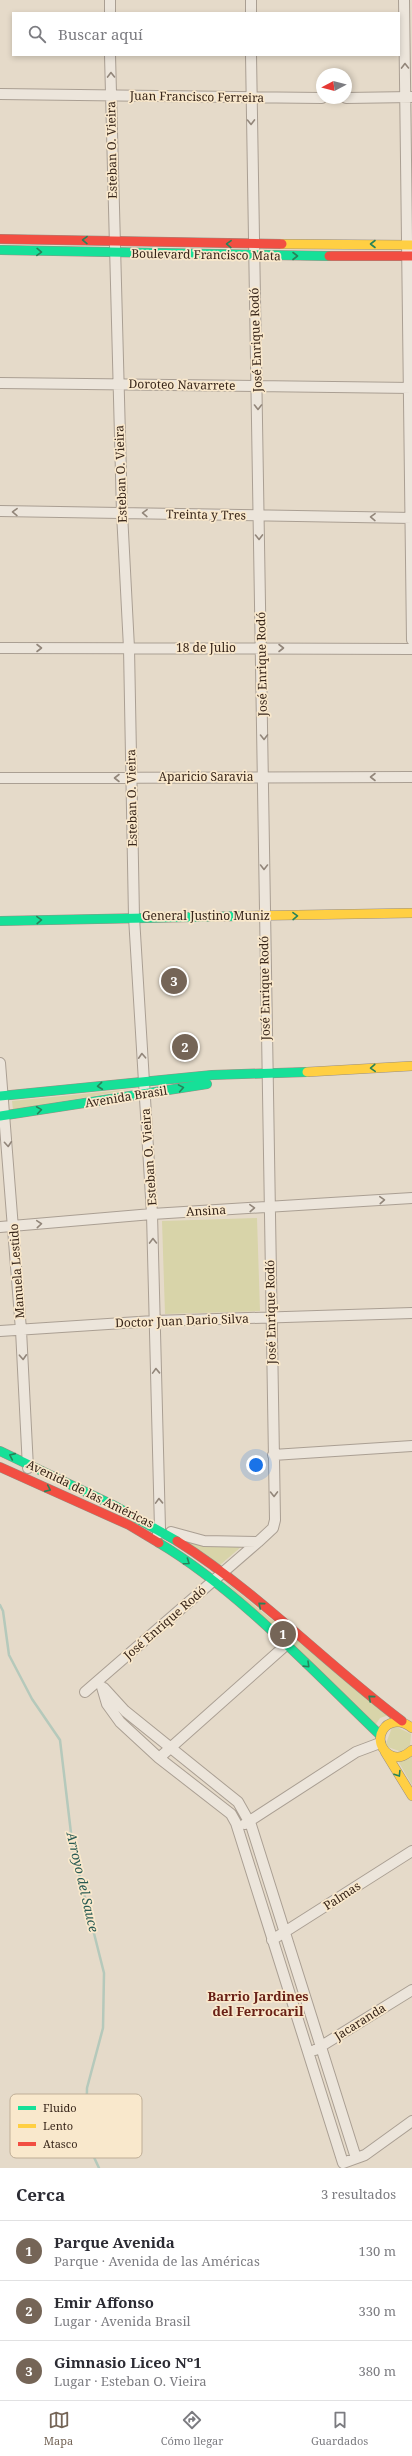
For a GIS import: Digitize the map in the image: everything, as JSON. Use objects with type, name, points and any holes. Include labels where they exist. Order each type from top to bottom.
[{"type":"main road","name":"Boulevard Francisco Mata","points":[[0,239],[113,240],[253,244],[410,245]]},
{"type":"main road","name":"Boulevard Francisco Mata","points":[[0,250],[114,254],[410,256]]},
{"type":"main road","name":"General Justino Muniz","points":[[0,921],[134,917],[412,913]]},
{"type":"main road","name":"Avenida Brasil","points":[[1,1095],[212,1075],[250,1075],[412,1066]]},
{"type":"main road","name":"Avenida Brasil","points":[[3,1115],[144,1094],[250,1075]]},
{"type":"main road","name":"Avenida de las Américas","points":[[0,1451],[160,1529],[223,1572],[374,1701],[412,1728]]},
{"type":"main road","name":"Avenida de las Américas","points":[[0,1468],[129,1525],[155,1540],[214,1581],[286,1646],[380,1739],[385,1752],[412,1796]]},
{"type":"main road","points":[[380,1739],[388,1724],[402,1721]]},
{"type":"main road","points":[[385,1752],[391,1756],[401,1757],[412,1750]]},
{"type":"street","points":[[110,0],[110,12]]},
{"type":"street","points":[[251,0],[251,12]]},
{"type":"street","points":[[404,0],[409,97],[412,640]]},
{"type":"street","name":"Esteban O. Vieira","points":[[110,56],[113,240],[122,513],[129,648],[134,917],[152,1214],[160,1529],[155,1540]]},
{"type":"street","name":"José Enrique Rodó","points":[[85,1692],[100,1684],[258,1542],[273,1528],[275,1520],[264,916],[264,777],[258,386],[253,256],[251,56]]},
{"type":"street","name":"Juan Francisco Ferreira","points":[[0,94],[316,98]]},
{"type":"street","points":[[352,98],[409,97]]},
{"type":"street","name":"Doroteo Navarrete","points":[[0,383],[411,388]]},
{"type":"street","name":"Treinta y Tres","points":[[0,511],[411,518]]},
{"type":"street","name":"18 de Julio","points":[[0,648],[412,649]]},
{"type":"street","name":"Aparicio Saravia","points":[[0,778],[412,777]]},
{"type":"street","name":"Manuela Lestido","points":[[0,1064],[1,1095],[14,1226],[29,1464],[24,1478]]},
{"type":"street","name":"Ansina","points":[[0,1227],[152,1214],[412,1198]]},
{"type":"street","name":"Doctor Juan Dario Silva","points":[[0,1331],[154,1321],[412,1313]]},
{"type":"street","points":[[274,1455],[412,1446]]},
{"type":"street","points":[[160,1529],[204,1541],[258,1542]]},
{"type":"street","points":[[159,1758],[286,1646]]},
{"type":"street","points":[[100,1684],[125,1711],[238,1802],[250,1822],[356,2158]]},
{"type":"street","points":[[100,1684],[107,1704],[112,1712],[159,1758],[231,1814],[237,1828],[343,2163],[365,2155],[412,2121]]},
{"type":"street","points":[[237,1828],[250,1822],[356,1752],[380,1739]]},
{"type":"street","name":"Palmas","points":[[272,1940],[286,1933],[412,1851]]},
{"type":"street","name":"Jacaranda","points":[[308,2053],[412,1990]]},
{"type":"shaded area","points":[[133,1089],[13,1110],[12,1101]]},
{"type":"shaded area","points":[[257,1218],[260,1311],[165,1314],[162,1221]]},
{"type":"shaded area","points":[[179,1538],[241,1547],[220,1565]]},
{"type":"shaded area","points":[[221,1578],[389,1715],[380,1718],[374,1727]]},
{"type":"shaded area","points":[[393,1725],[411,1734],[410,1745],[402,1752],[385,1746]]},
{"type":"shaded area","points":[[412,1754],[412,1785],[398,1761]]},
{"type":"waterway","name":"Arroyo del Sauce","points":[[0,1605],[3,1611],[9,1655],[32,1699],[60,1740],[73,1850],[104,1973],[103,2028],[87,2088],[87,2094]]},
{"type":"waterway","name":"Arroyo del Sauce","points":[[94,2158],[99,2168]]},
{"type":"traffic: fast","points":[[0,250],[329,256]]},
{"type":"traffic: fast","points":[[0,921],[243,916]]},
{"type":"traffic: fast","points":[[0,1096],[212,1075],[307,1072]]},
{"type":"traffic: fast","points":[[0,1116],[207,1084]]},
{"type":"traffic: fast","points":[[0,1451],[115,1506],[177,1541]]},
{"type":"traffic: fast","points":[[159,1543],[188,1562],[246,1608],[380,1735]]},
{"type":"traffic: slow","points":[[282,244],[412,245]]},
{"type":"traffic: slow","points":[[243,916],[412,913]]},
{"type":"traffic: slow","points":[[307,1072],[412,1066]]},
{"type":"traffic: slow","points":[[412,1728],[403,1723],[394,1722],[383,1730],[380,1737],[381,1744],[385,1751],[392,1756],[403,1756],[412,1750]]},
{"type":"traffic: slow","points":[[385,1752],[412,1796]]},
{"type":"traffic: jam","points":[[0,239],[282,244]]},
{"type":"traffic: jam","points":[[329,256],[412,256]]},
{"type":"traffic: jam","points":[[0,1467],[129,1525],[159,1543]]},
{"type":"traffic: jam","points":[[177,1541],[236,1583],[402,1721]]},
{"type":"place","name":"Gimnasio Liceo Nº1","points":[[174,981]]},
{"type":"place","name":"Emir Affonso","points":[[185,1047]]},
{"type":"place","name":"Parque Avenida","points":[[283,1634]]},
{"type":"district","name":"Barrio Jardines del Ferrocaril","points":[[258,2004]]}]
